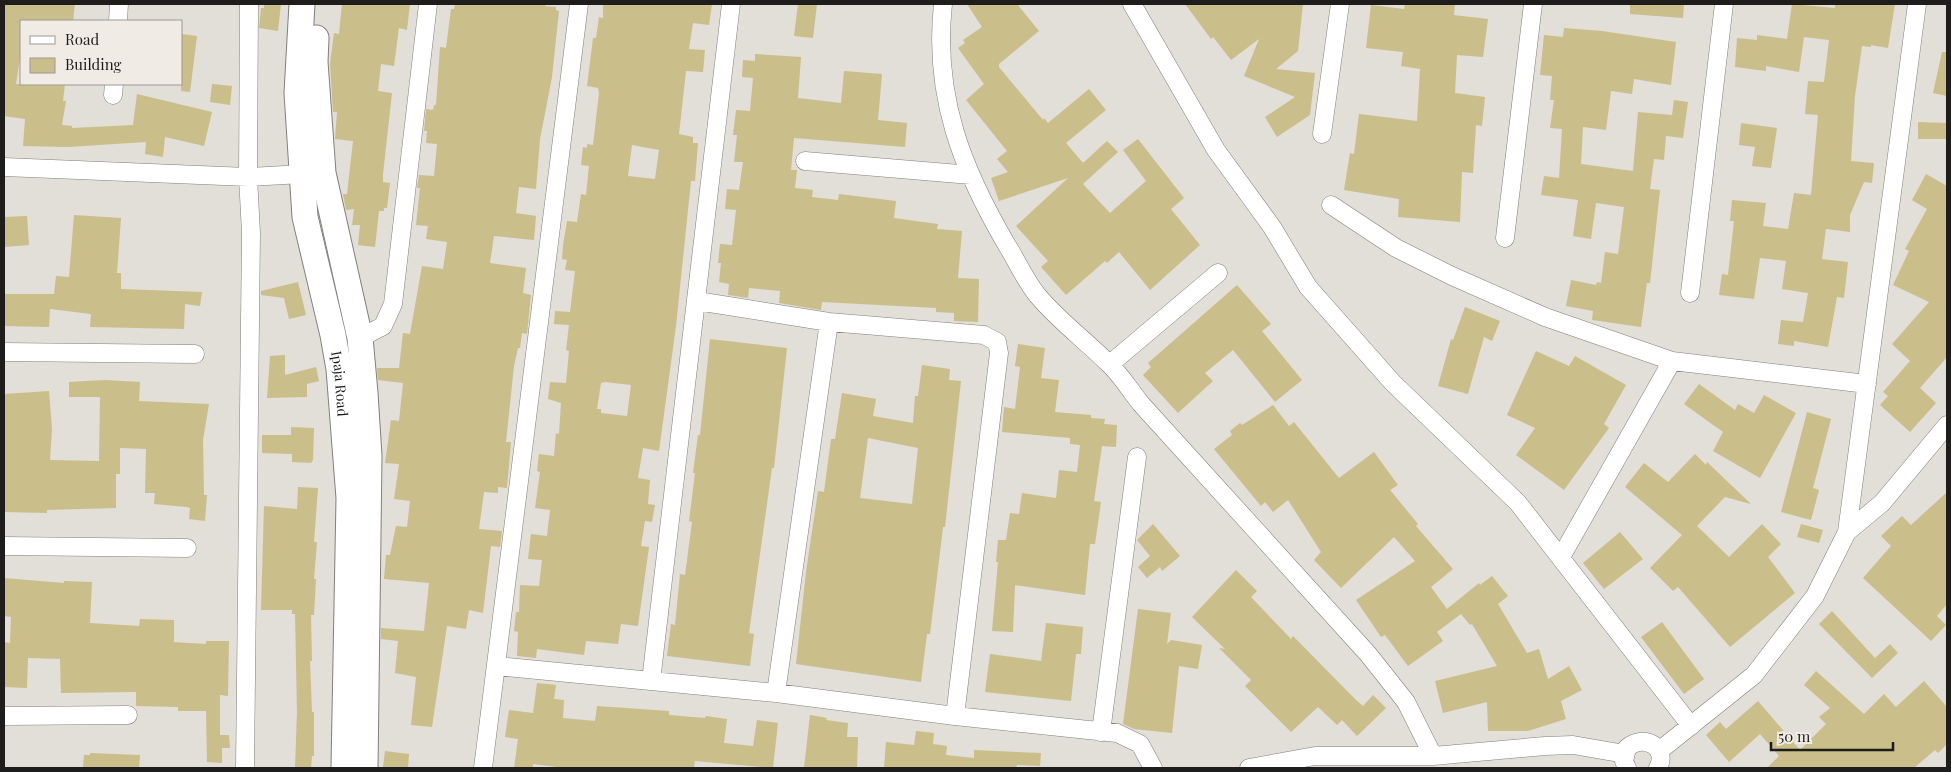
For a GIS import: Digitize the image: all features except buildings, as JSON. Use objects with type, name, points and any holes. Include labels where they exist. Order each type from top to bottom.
[{"type":"main road","name":"Ipaja Road","points":[[302,4],[297,93],[305,217],[334,335],[339,369],[349,498],[344,768]]},
{"type":"main road","name":"Ipaja Road","points":[[317,4],[315,62],[324,173],[360,338],[368,456],[365,768]]},
{"type":"street","points":[[118,20],[119,4]]},
{"type":"street","points":[[245,768],[250,233],[248,177],[249,4]]},
{"type":"street","points":[[360,338],[383,326],[393,304],[428,4]]},
{"type":"street","points":[[483,768],[579,4]]},
{"type":"street","points":[[651,681],[731,4]]},
{"type":"street","points":[[943,4],[941,72],[950,120],[971,175],[996,226],[1036,294],[1067,328],[1110,364],[1142,405],[1368,654],[1406,702],[1433,756]]},
{"type":"street","points":[[1132,4],[1216,150],[1272,227],[1308,287],[1393,383],[1518,504],[1691,726]]},
{"type":"street","points":[[1322,134],[1340,4]]},
{"type":"street","points":[[1505,238],[1533,4]]},
{"type":"street","points":[[1690,293],[1724,4]]},
{"type":"street","points":[[1249,768],[1315,756],[1433,756],[1573,745],[1626,761],[1627,748],[1638,741],[1650,742],[1661,763],[1691,726],[1754,675],[1815,596],[1847,532],[1917,4]]},
{"type":"street","points":[[805,161],[971,175]]},
{"type":"street","points":[[4,167],[248,177],[302,174]]},
{"type":"street","points":[[1331,205],[1396,248],[1452,276],[1545,317],[1672,361],[1867,384]]},
{"type":"street","points":[[1110,364],[1218,273]]},
{"type":"street","points":[[697,301],[829,322],[984,335],[997,342],[998,353],[954,716]]},
{"type":"street","points":[[776,693],[829,322]]},
{"type":"street","points":[[4,352],[195,354]]},
{"type":"street","points":[[1561,557],[1672,361]]},
{"type":"street","points":[[1847,532],[1882,503],[1947,426]]},
{"type":"street","points":[[1101,732],[1136,457]]},
{"type":"street","points":[[4,546],[187,548]]},
{"type":"street","points":[[496,666],[776,693],[954,716],[1118,733],[1140,744],[1153,768]]},
{"type":"street","points":[[4,716],[128,715]]}]
